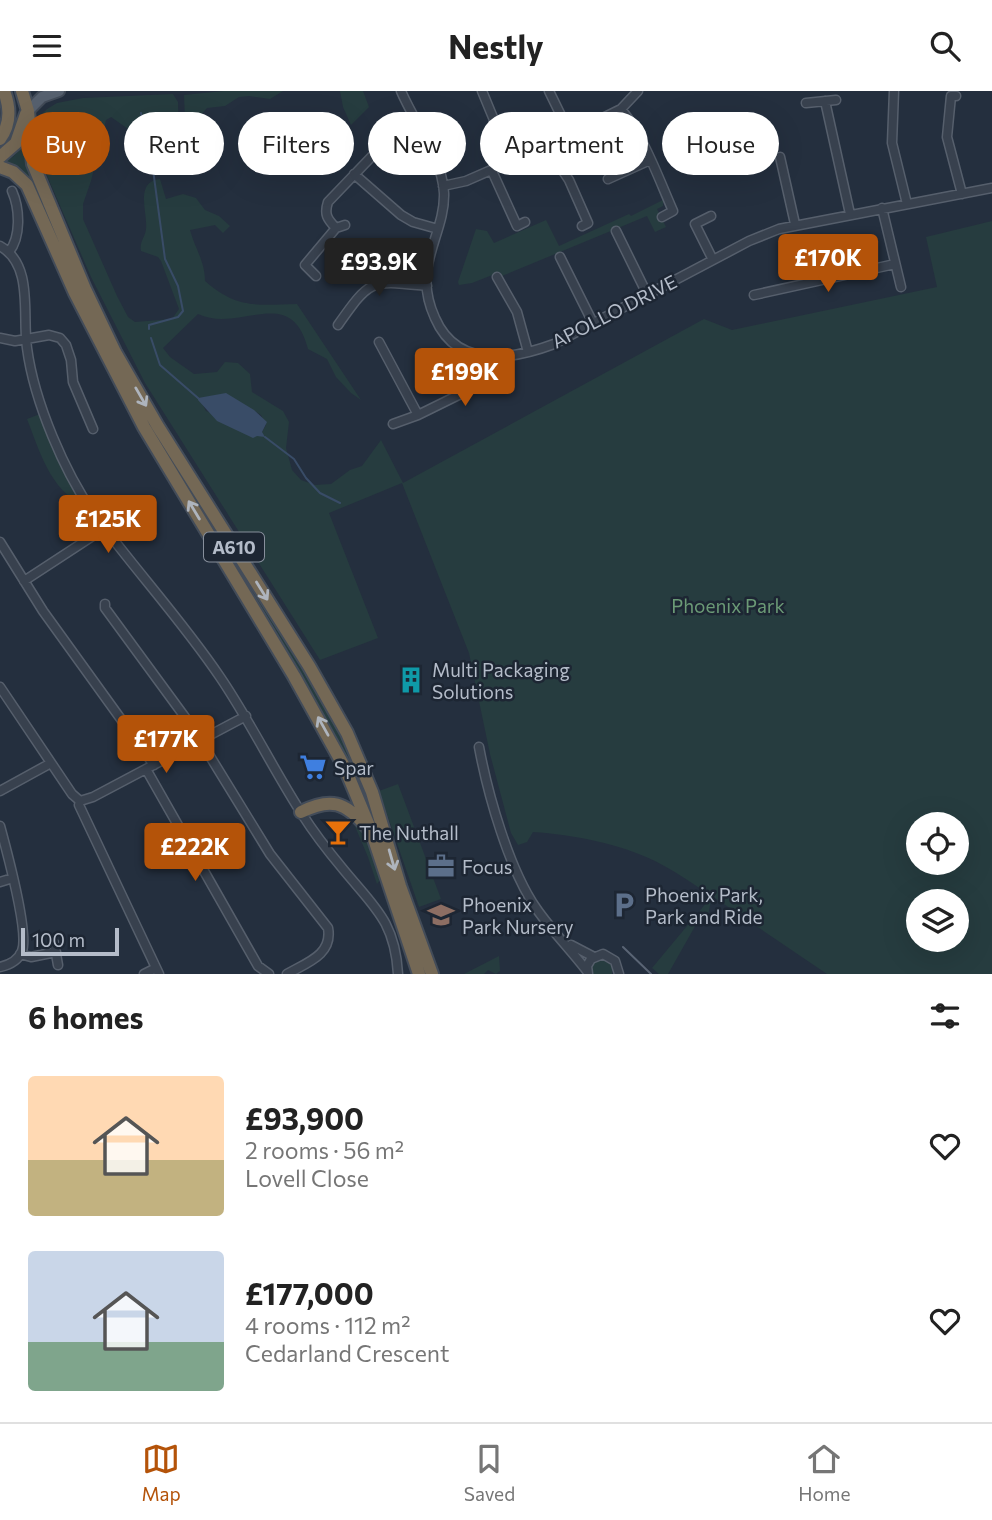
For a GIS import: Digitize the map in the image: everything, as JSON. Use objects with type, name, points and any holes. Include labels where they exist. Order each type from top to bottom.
[{"type":"highway","points":[[0,138],[9,113],[5,91]]},
{"type":"highway","name":"A610","points":[[22,91],[28,111],[33,164],[62,237],[116,352],[157,425],[309,666],[347,733],[372,792],[400,886],[432,974]]},
{"type":"highway","points":[[0,157],[16,143],[28,111]]},
{"type":"highway","name":"A610","points":[[0,167],[19,176],[27,185],[75,293],[138,416],[306,696],[354,788],[372,833],[419,974]]},
{"type":"highway","points":[[340,804],[351,796],[354,788]]},
{"type":"highway","points":[[301,812],[324,803],[340,804],[354,813],[372,833]]},
{"type":"main road","points":[[28,111],[42,97],[59,91]]},
{"type":"street","name":"APOLLO DRIVE","points":[[401,91],[432,154],[443,186],[444,202],[428,264],[429,302],[443,333],[467,353],[488,356],[528,352],[554,344],[748,241],[795,224],[992,188]]},
{"type":"street","points":[[482,91],[491,112]]},
{"type":"street","points":[[550,91],[560,112]]},
{"type":"street","points":[[615,112],[638,91]]},
{"type":"street","points":[[894,91],[892,143],[907,204]]},
{"type":"street","points":[[956,96],[951,96],[947,137],[962,194]]},
{"type":"street","points":[[806,103],[836,100]]},
{"type":"street","points":[[825,101],[850,214]]},
{"type":"street","points":[[621,109],[630,120],[673,211],[662,217]]},
{"type":"street","points":[[368,160],[354,174],[401,215],[413,222],[438,229]]},
{"type":"street","points":[[608,180],[650,160]]},
{"type":"street","points":[[779,161],[795,224]]},
{"type":"street","points":[[316,276],[305,265],[341,226],[327,219],[325,211],[328,202],[353,175]]},
{"type":"street","points":[[443,186],[482,175]]},
{"type":"street","points":[[494,175],[517,226],[525,222]]},
{"type":"street","points":[[566,175],[588,223],[582,226]]},
{"type":"street","points":[[9,251],[15,244],[18,230],[12,191]]},
{"type":"street","points":[[882,208],[901,287]]},
{"type":"street","points":[[711,216],[695,224],[713,260]]},
{"type":"street","points":[[616,231],[617,243],[648,294]]},
{"type":"street","points":[[0,246],[15,257],[22,275],[26,339],[31,368],[52,435],[74,484],[207,658],[246,716],[301,812],[337,862],[372,900],[394,946],[398,974]]},
{"type":"street","points":[[561,263],[593,323]]},
{"type":"street","points":[[754,295],[895,264]]},
{"type":"street","points":[[338,325],[358,296],[375,283],[427,286]]},
{"type":"street","points":[[498,283],[522,324],[528,352]]},
{"type":"street","points":[[0,338],[15,341],[49,335],[60,338],[66,345],[71,360],[73,382],[93,429]]},
{"type":"street","points":[[379,342],[418,415]]},
{"type":"street","points":[[393,424],[418,415],[483,383],[489,374],[488,356]]},
{"type":"street","points":[[24,581],[105,528]]},
{"type":"street","points":[[0,543],[43,611],[150,767],[258,966],[268,974]]},
{"type":"street","points":[[105,604],[105,608],[201,740],[270,854],[328,928],[326,949],[287,974]]},
{"type":"street","points":[[0,687],[72,794],[80,801],[89,800],[246,716]]},
{"type":"street","points":[[479,747],[489,795],[525,888],[537,910],[587,972]]},
{"type":"street","points":[[0,791],[51,763]]},
{"type":"street","points":[[80,801],[79,805],[157,971],[144,974]]},
{"type":"street","points":[[0,826],[13,878],[23,940],[20,954],[10,964],[0,967]]},
{"type":"street","points":[[0,882],[13,878]]},
{"type":"street","points":[[565,942],[587,955],[608,956],[615,961],[617,973]]},
{"type":"street","points":[[20,954],[31,957],[55,947],[58,965]]},
{"type":"street","points":[[587,972],[594,957]]},
{"type":"green space","points":[[224,91],[283,91],[270,99],[239,97],[225,106],[207,108],[204,112],[185,112],[184,95]]},
{"type":"green space","points":[[340,91],[363,91],[369,107],[354,122],[354,112],[345,112]]},
{"type":"green space","name":"Phoenix Park","points":[[173,94],[178,102],[178,112],[124,112],[124,126],[110,118],[110,112],[44,112],[57,103],[83,98]]},
{"type":"green space","points":[[21,147],[21,170],[5,162]]},
{"type":"green space","points":[[26,175],[38,175],[88,301],[322,694],[350,746],[426,974],[377,835],[264,619],[108,354]]},
{"type":"green space","name":"Phoenix Park","points":[[47,175],[92,175],[83,204],[83,219],[117,296],[128,317],[135,322],[172,319],[179,309],[161,261],[158,257],[141,251],[146,229],[144,199],[147,186],[160,179],[166,199],[183,194],[196,198],[205,210],[219,216],[230,226],[223,233],[215,225],[190,230],[202,261],[205,281],[227,297],[238,301],[259,305],[297,304],[361,400],[336,377],[327,359],[308,349],[300,329],[290,318],[277,314],[214,318],[198,314],[163,348],[170,357],[194,374],[217,372],[225,362],[238,363],[250,374],[252,392],[283,411],[289,422],[286,448],[292,470],[301,480],[315,485],[331,484],[350,470],[362,466],[381,440],[403,483],[704,319],[732,330],[937,287],[926,237],[992,221],[992,974],[827,974],[684,878],[641,855],[596,841],[533,832],[527,842],[518,845],[511,833],[490,754],[469,653],[402,483],[329,513],[378,638],[320,660],[145,383],[91,277]],"holes":[[[226,394],[261,415],[266,425],[262,432],[206,411],[199,398]]]},
{"type":"green space","points":[[663,200],[663,206],[657,209],[666,227],[655,232],[647,216],[502,276],[500,272],[459,285],[476,229],[487,231],[494,243],[546,220],[559,246]]},
{"type":"green space","points":[[40,414],[71,486],[84,505],[62,490],[41,456],[27,419]]},
{"type":"green space","points":[[398,784],[441,899],[419,907],[379,791]]},
{"type":"green space","points":[[351,817],[370,846],[380,880],[377,884],[368,857]]},
{"type":"green space","points":[[712,896],[707,920],[698,921],[668,974],[659,974],[652,968]]},
{"type":"green space","points":[[499,956],[500,971],[496,974],[488,970],[484,974],[464,974]]},
{"type":"green space","points":[[602,958],[612,965],[612,974],[592,974],[592,965]]},
{"type":"water","points":[[226,393],[254,410],[267,422],[262,432],[265,437],[253,438],[217,421],[198,400]]},
{"type":"waterway","points":[[149,329],[149,325],[178,317],[183,311],[178,286],[165,259],[154,175]]},
{"type":"waterway","points":[[151,338],[160,365],[198,398]]},
{"type":"waterway","points":[[265,437],[294,459],[320,493],[340,503]]},
{"type":"tram line","points":[[623,947],[651,974]]},
{"type":"place","name":"Multi Packaging Solutions","points":[[411,680]]},
{"type":"place","name":"Spar","points":[[313,767]]},
{"type":"place","name":"The Nuthall","points":[[338,832]]},
{"type":"place","name":"Focus","points":[[441,866]]},
{"type":"place","name":"Phoenix Park, Park and Ride","points":[[624,905]]},
{"type":"place","name":"Phoenix Park Nursery","points":[[441,915]]}]
